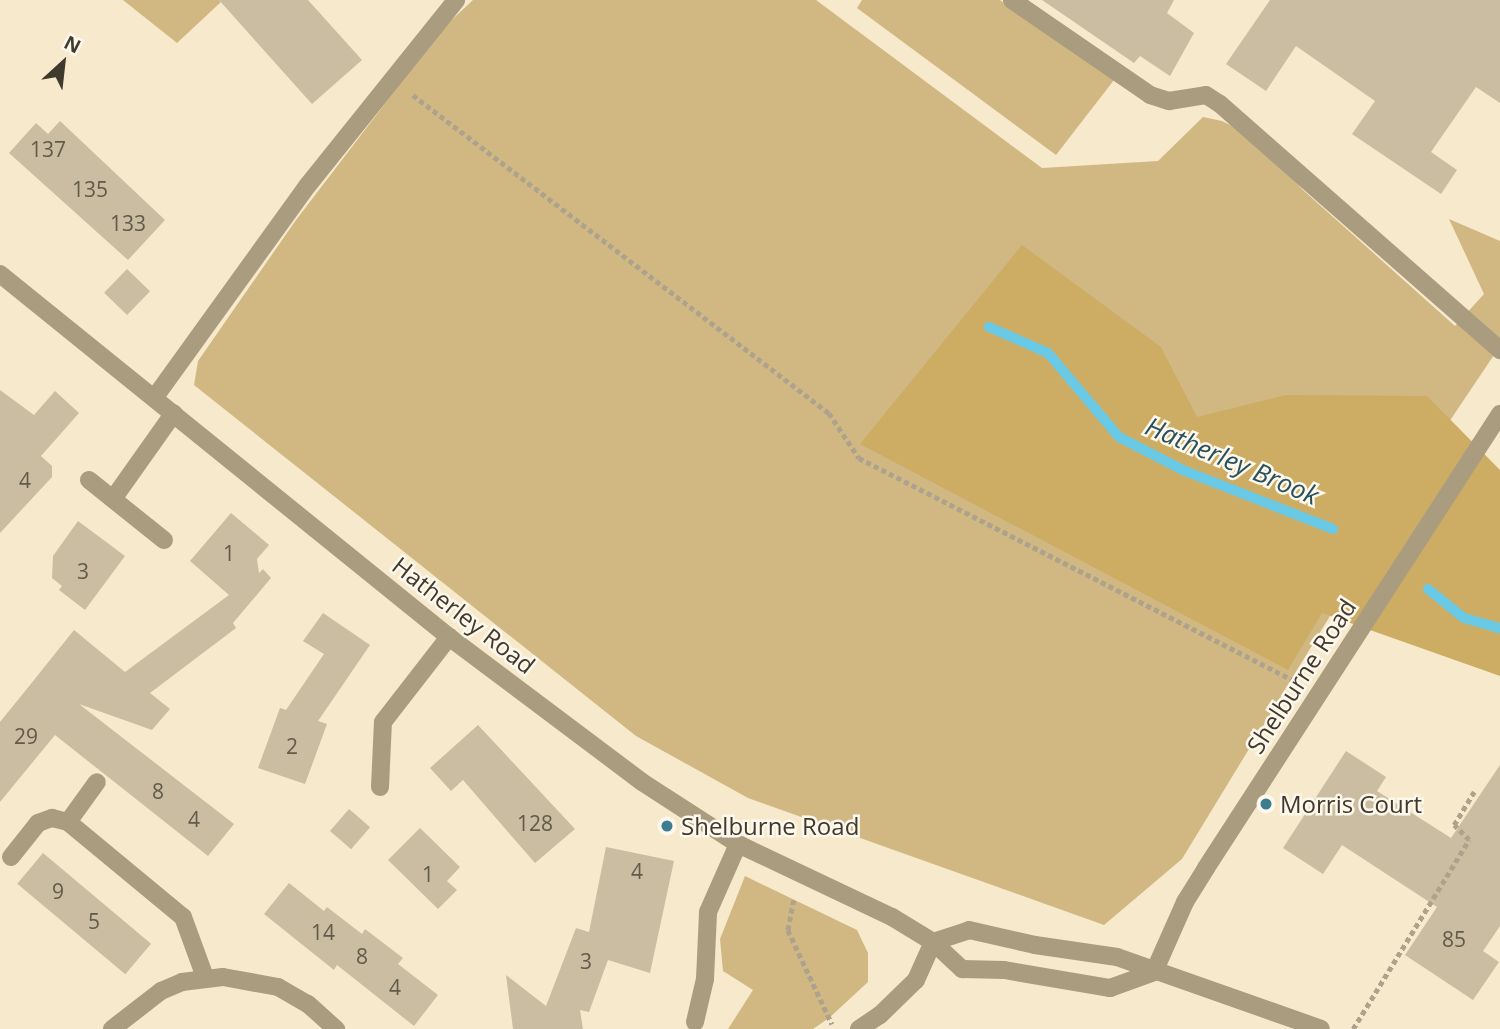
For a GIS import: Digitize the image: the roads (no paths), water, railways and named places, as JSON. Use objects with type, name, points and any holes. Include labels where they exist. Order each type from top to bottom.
[{"type":"street","points":[[155,397],[308,185],[456,0]]},
{"type":"street","points":[[1012,0],[1142,91],[1169,101],[1206,95],[1220,104],[1500,350]]},
{"type":"street","name":"Hatherley Road","points":[[0,274],[449,637],[642,782],[738,844],[892,917],[933,942],[962,969],[1004,970],[1110,988],[1154,972]]},
{"type":"street","points":[[113,499],[174,412]]},
{"type":"street","name":"Shelburne Road","points":[[1154,972],[1192,890],[1500,414]]},
{"type":"street","points":[[89,480],[164,540]]},
{"type":"street","points":[[380,787],[383,722],[449,637]]},
{"type":"street","points":[[68,822],[97,782]]},
{"type":"street","points":[[10,857],[38,823],[52,818],[68,822],[184,917],[205,977]]},
{"type":"street","points":[[695,1022],[705,979],[708,912],[738,844]]},
{"type":"street","points":[[859,1029],[880,1016],[907,989],[915,979],[933,942],[969,930],[1035,945],[1117,957],[1321,1029]]},
{"type":"street","points":[[112,1029],[161,991],[205,977],[259,981],[278,987],[308,1004],[336,1029]]},
{"type":"waterway","name":"Hatherley Brook","points":[[989,327],[1048,353],[1119,437],[1185,471],[1333,529]]},
{"type":"waterway","name":"Hatherley Brook","points":[[1428,589],[1464,618],[1500,628]]},
{"type":"place","name":"Morris Court","points":[[1266,804]]},
{"type":"place","name":"Shelburne Road","points":[[667,826]]}]
